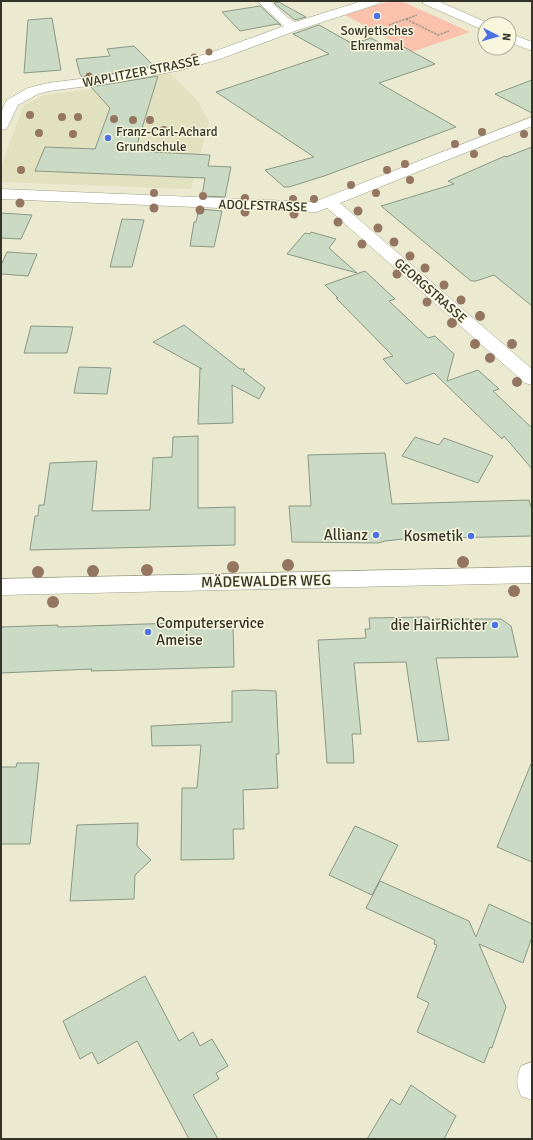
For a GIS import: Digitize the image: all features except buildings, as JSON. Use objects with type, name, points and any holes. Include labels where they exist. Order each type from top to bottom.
[{"type":"street","points":[[263,1],[283,20],[294,27]]},
{"type":"street","name":"WAPLITZER STRASSE","points":[[1,126],[12,103],[20,97],[37,90],[119,78],[176,67],[222,54],[294,27],[374,1]]},
{"type":"street","points":[[428,1],[477,22]]},
{"type":"street","points":[[517,40],[532,47]]},
{"type":"street","name":"ADOLFSTRASSE","points":[[1,194],[316,207],[532,121]]},
{"type":"street","name":"GEORGSTRASSE","points":[[329,202],[532,379]]},
{"type":"street","name":"MÄDEWALDER WEG","points":[[1,587],[532,575]]},
{"type":"street","points":[[532,1077],[532,1085]]},
{"type":"path","points":[[389,25],[423,13]]},
{"type":"path","points":[[406,19],[438,35],[450,31]]},
{"type":"shaded area","points":[[390,1],[401,1],[470,32],[412,52],[345,15]]},
{"type":"shaded area","name":"Franz-Carl-Achard Grundschule","points":[[170,73],[197,100],[209,122],[191,189],[1,182],[1,167],[23,107],[26,104],[44,95],[100,88]]},
{"type":"place","name":"Sowjetisches Ehrenmal","points":[[377,16]]},
{"type":"place","name":"Franz-Carl-Achard Grundschule","points":[[108,138]]},
{"type":"place","name":"Allianz","points":[[376,535]]},
{"type":"place","name":"Kosmetik","points":[[471,536]]},
{"type":"place","name":"die HairRichter","points":[[495,625]]},
{"type":"place","name":"Computerservice Ameise","points":[[148,632]]}]
